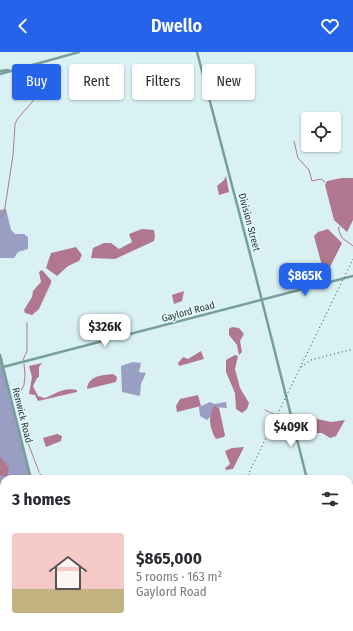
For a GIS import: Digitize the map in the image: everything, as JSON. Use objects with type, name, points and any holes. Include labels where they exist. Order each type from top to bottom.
[{"type":"street","points":[[0,72],[79,52]]},
{"type":"street","name":"Division Street","points":[[197,52],[306,475]]},
{"type":"street","name":"Gaylord Road","points":[[3,367],[353,276]]},
{"type":"street","name":"Renwick Road","points":[[0,356],[30,475]]},
{"type":"shaded area","points":[[226,176],[229,192],[219,195],[217,186]]},
{"type":"shaded area","points":[[342,178],[353,178],[353,220],[347,232],[334,220],[325,185],[327,181]]},
{"type":"shaded area","points":[[6,209],[11,230],[15,234],[24,234],[28,237],[28,249],[18,252],[14,258],[0,258],[0,210]]},
{"type":"shaded area","points":[[142,229],[154,230],[154,241],[115,259],[91,258],[93,248],[104,243],[111,243],[119,249],[132,242],[129,234]]},
{"type":"shaded area","points":[[328,229],[342,243],[325,277],[314,236],[318,232]]},
{"type":"shaded area","points":[[76,247],[82,255],[79,261],[68,266],[57,276],[46,268],[51,253]]},
{"type":"shaded area","points":[[42,270],[51,280],[51,283],[39,309],[32,315],[25,313],[24,310],[32,297],[33,291],[41,282],[39,272]]},
{"type":"shaded area","points":[[184,291],[182,301],[174,304],[172,295]]},
{"type":"shaded area","points":[[232,327],[239,328],[244,334],[240,341],[242,352],[239,355],[237,345],[229,335],[229,329]]},
{"type":"shaded area","points":[[201,351],[204,359],[179,366],[178,363],[183,357],[188,359]]},
{"type":"shaded area","points":[[0,354],[31,475],[0,475]]},
{"type":"shaded area","points":[[235,355],[238,356],[235,369],[240,388],[249,403],[247,409],[242,413],[236,409],[235,393],[226,372],[226,360]]},
{"type":"shaded area","points":[[133,362],[141,363],[139,372],[146,373],[141,384],[140,396],[122,392],[121,366]]},
{"type":"shaded area","points":[[42,363],[39,367],[39,377],[33,386],[38,396],[45,398],[68,389],[77,390],[77,392],[38,401],[35,395],[29,394],[32,377],[29,366]]},
{"type":"shaded area","points":[[113,374],[117,377],[116,382],[87,389],[90,381],[96,377]]},
{"type":"shaded area","points":[[198,395],[201,406],[177,412],[176,406],[180,399]]},
{"type":"shaded area","points":[[210,402],[214,404],[226,402],[227,408],[213,407],[213,414],[207,420],[200,416],[199,407]]},
{"type":"shaded area","points":[[215,406],[219,408],[225,435],[224,437],[216,439],[210,420],[212,408]]},
{"type":"shaded area","points":[[299,415],[331,422],[345,420],[336,436],[330,438],[322,433],[299,433],[296,417]]},
{"type":"shaded area","points":[[57,434],[62,436],[61,441],[46,447],[43,438]]},
{"type":"shaded area","points":[[244,447],[233,469],[226,470],[225,468],[230,464],[225,451],[232,448]]},
{"type":"shaded area","points":[[0,456],[9,468],[7,475],[0,475]]},
{"type":"waterway","points":[[0,217],[4,214],[13,155],[15,124],[18,118],[34,100]]},
{"type":"waterway","points":[[294,141],[298,158],[309,170],[312,181],[321,179],[325,182]]},
{"type":"waterway","points":[[340,227],[338,228],[342,238],[353,246]]},
{"type":"waterway","points":[[23,360],[27,351],[27,323]]},
{"type":"waterway","points":[[24,364],[24,385],[15,401],[22,427],[39,472]]},
{"type":"waterway","points":[[265,410],[276,415]]},
{"type":"waterway","points":[[278,416],[290,419]]},
{"type":"railway","points":[[248,475],[353,259]]},
{"type":"railway","points":[[301,367],[311,360],[353,349]]}]
